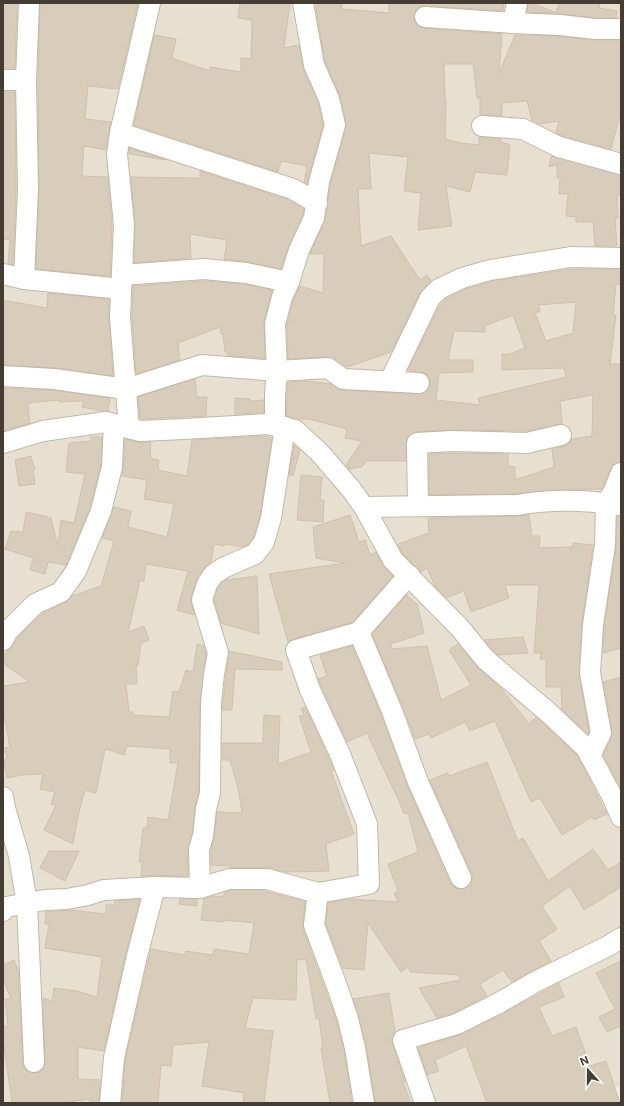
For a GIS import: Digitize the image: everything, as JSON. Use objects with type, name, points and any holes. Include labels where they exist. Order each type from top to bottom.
[{"type":"street","points":[[24,279],[28,189],[26,80],[29,3]]},
{"type":"street","points":[[3,640],[7,632],[35,604],[61,592],[76,571],[101,511],[112,467],[121,426],[126,389],[120,318],[124,225],[118,154],[120,133],[150,3]]},
{"type":"street","points":[[200,888],[199,849],[203,836],[206,809],[210,793],[211,703],[218,653],[202,600],[207,584],[213,575],[223,568],[255,554],[264,542],[271,518],[280,426],[275,394],[277,371],[275,324],[282,297],[289,282],[298,250],[314,218],[317,203],[318,182],[335,125],[329,99],[314,65],[303,3]]},
{"type":"street","points":[[513,23],[517,3]]},
{"type":"street","points":[[425,17],[560,25],[595,29],[621,29]]},
{"type":"street","points":[[3,80],[26,80]]},
{"type":"street","points":[[482,126],[522,129],[559,147],[621,164]]},
{"type":"street","points":[[120,133],[293,189],[317,203]]},
{"type":"street","points":[[390,381],[430,298],[439,289],[462,278],[490,270],[571,257],[621,258]]},
{"type":"street","points":[[3,274],[24,279],[121,282],[204,269],[246,272],[289,282]]},
{"type":"street","points":[[3,376],[54,379],[126,389],[202,365],[277,371],[328,368],[343,379],[419,382]]},
{"type":"street","points":[[3,443],[43,431],[106,422],[140,431],[268,424],[295,430],[320,454],[351,489],[364,507],[393,560],[460,628],[486,660],[549,713],[586,748],[613,798],[621,817]]},
{"type":"street","points":[[418,506],[417,443],[452,441],[527,443],[561,435]]},
{"type":"street","points":[[590,756],[601,733],[590,673],[593,625],[605,545],[614,504],[613,493],[621,473]]},
{"type":"street","points":[[364,507],[517,505],[540,501],[614,504]]},
{"type":"street","points":[[3,911],[6,907],[45,900],[67,899],[104,890],[154,887],[200,888],[229,879],[266,879],[318,893],[369,884],[367,824],[340,754],[310,690],[296,650],[359,632],[409,575]]},
{"type":"street","points":[[359,632],[392,711],[418,782],[461,878]]},
{"type":"street","points":[[4,805],[19,856],[27,904],[34,1062]]},
{"type":"street","points":[[110,1103],[114,1058],[154,887]]},
{"type":"street","points":[[318,893],[314,925],[348,1019],[356,1048],[364,1103]]},
{"type":"street","points":[[425,1103],[403,1040],[457,1024],[621,938]]},
{"type":"shaded area","points":[[3,3],[621,3],[621,1085],[590,1103],[3,1103]]},
{"type":"building","points":[[3,3],[17,3],[15,68],[3,68]]},
{"type":"building","points":[[40,3],[138,3],[118,89],[88,86],[85,119],[111,122],[106,150],[84,146],[82,176],[108,177],[112,225],[110,276],[36,269],[39,190],[38,80]]},
{"type":"building","points":[[240,3],[290,3],[284,48],[299,45],[303,69],[318,103],[323,125],[307,184],[304,182],[307,166],[281,161],[278,172],[134,125],[154,35],[176,39],[172,58],[210,71],[210,67],[241,72],[241,58],[251,59],[252,20],[238,18]]},
{"type":"building","points":[[316,3],[342,3],[341,9],[389,13],[389,3],[504,3],[503,11],[425,6],[416,10],[414,17],[418,26],[424,28],[502,34],[499,73],[515,35],[559,36],[595,40],[621,40],[621,112],[611,149],[556,133],[559,121],[539,124],[532,120],[527,101],[502,103],[502,116],[480,115],[480,97],[477,98],[473,64],[444,64],[446,99],[445,139],[460,143],[479,145],[479,137],[501,139],[501,142],[510,145],[507,175],[475,172],[470,192],[446,186],[452,226],[418,230],[421,193],[404,191],[408,157],[369,153],[371,189],[358,189],[361,246],[391,236],[420,280],[427,275],[431,281],[420,293],[391,352],[347,367],[335,359],[328,357],[288,359],[287,325],[293,301],[300,286],[323,293],[324,254],[310,254],[325,220],[330,184],[346,128],[340,96],[325,62]]},
{"type":"building","points":[[528,3],[533,3],[556,13],[559,3],[600,3],[599,8],[617,11],[616,18],[596,18],[527,12]]},
{"type":"building","points":[[3,92],[15,92],[16,189],[13,265],[8,263],[10,240],[3,239]]},
{"type":"building","points":[[129,148],[166,160],[129,154]]},
{"type":"building","points":[[551,156],[621,175],[621,196],[617,195],[618,218],[615,218],[617,246],[595,246],[593,222],[576,222],[576,217],[566,216],[568,194],[559,194],[560,178],[557,178],[557,165],[549,167]]},
{"type":"building","points":[[200,171],[288,200],[304,209],[303,215],[289,245],[281,269],[224,259],[227,240],[190,234],[191,258],[134,263],[135,224],[131,177],[200,178]]},
{"type":"building","points":[[572,269],[621,269],[620,284],[616,284],[613,315],[616,315],[610,364],[621,364],[621,462],[614,464],[611,468],[602,489],[554,490],[516,494],[429,495],[429,454],[508,454],[508,466],[515,467],[515,480],[554,467],[552,449],[569,444],[571,439],[592,436],[593,395],[560,401],[562,424],[526,431],[452,430],[416,432],[407,438],[406,461],[366,461],[362,467],[349,469],[346,465],[362,441],[345,438],[347,429],[309,419],[298,419],[286,416],[288,382],[307,381],[330,384],[342,390],[418,394],[425,393],[430,384],[429,377],[425,373],[409,371],[411,363],[440,305],[446,299],[466,289],[492,281]],"holes":[[[576,302],[573,333],[546,341],[535,313],[540,311],[538,305]],[[513,315],[525,348],[509,354],[502,354],[502,370],[564,368],[566,377],[478,398],[480,405],[436,400],[439,373],[473,372],[473,360],[448,360],[454,331],[485,332],[485,326]]]},
{"type":"building","points":[[204,281],[244,284],[272,290],[264,321],[265,358],[228,356],[227,351],[225,352],[223,334],[221,334],[220,327],[178,343],[180,360],[136,374],[132,318],[133,286]]},
{"type":"building","points":[[48,293],[109,299],[113,376],[55,368],[3,365],[3,300],[47,308]]},
{"type":"building","points":[[195,379],[197,397],[207,397],[206,416],[140,419],[138,397]]},
{"type":"building","points":[[3,388],[53,390],[110,398],[108,411],[82,407],[83,401],[59,402],[58,400],[29,403],[30,423],[3,431]]},
{"type":"building","points":[[235,398],[250,399],[250,401],[264,400],[264,413],[235,414]]},
{"type":"building","points":[[265,436],[272,438],[260,516],[254,537],[248,545],[242,547],[214,544],[211,562],[204,568],[197,578],[191,597],[191,603],[195,615],[177,610],[188,571],[146,564],[144,581],[140,581],[128,632],[144,626],[149,640],[141,643],[138,665],[136,665],[137,684],[126,684],[129,712],[133,712],[133,715],[169,717],[173,691],[179,692],[186,670],[193,672],[197,644],[204,646],[206,654],[200,703],[199,792],[188,849],[188,876],[141,876],[142,863],[139,862],[143,828],[147,828],[148,817],[168,820],[178,763],[170,763],[170,749],[127,746],[124,755],[105,749],[96,793],[85,790],[73,844],[44,830],[56,805],[51,804],[55,792],[40,789],[43,774],[22,775],[7,778],[4,760],[7,759],[5,748],[10,747],[3,711],[3,686],[29,682],[3,663],[3,656],[20,635],[42,614],[66,602],[72,596],[101,586],[114,541],[102,538],[114,507],[131,511],[128,527],[167,537],[174,504],[144,499],[147,480],[122,476],[125,439],[137,442],[151,442],[150,458],[159,460],[158,470],[187,476],[192,440]]},
{"type":"building","points":[[90,437],[102,437],[101,465],[90,507],[66,565],[48,562],[45,574],[30,570],[33,558],[5,549],[11,531],[23,532],[26,512],[51,518],[58,546],[61,520],[74,523],[85,474],[66,472],[69,443],[92,441]]},
{"type":"building","points":[[294,445],[300,450],[293,476],[289,475]]},
{"type":"building","points":[[31,456],[35,470],[33,470],[35,484],[19,486],[15,460]]},
{"type":"building","points":[[301,475],[322,477],[320,500],[324,500],[323,522],[297,520]]},
{"type":"building","points":[[350,515],[359,542],[365,540],[370,555],[376,552],[383,566],[393,576],[353,622],[293,639],[288,642],[269,574],[345,563],[316,558],[313,527]]},
{"type":"building","points":[[529,515],[532,536],[540,536],[539,548],[572,547],[573,543],[593,545],[582,623],[579,672],[589,731],[588,734],[562,710],[561,687],[546,687],[546,660],[540,659],[541,653],[534,653],[539,585],[505,585],[509,598],[471,612],[464,591],[446,598],[435,586],[427,568],[421,572],[402,553],[398,544],[429,533],[428,518]]},
{"type":"building","points":[[617,516],[621,516],[621,648],[603,653],[604,626],[616,547]]},
{"type":"building","points":[[257,576],[259,634],[221,623],[214,600],[217,589],[221,583],[226,580]]},
{"type":"building","points":[[406,595],[417,604],[424,633],[391,644],[392,649],[427,646],[441,700],[471,685],[449,650],[458,644],[477,667],[500,687],[529,724],[536,717],[577,755],[607,814],[594,820],[592,817],[562,835],[540,798],[531,802],[495,721],[470,731],[465,722],[431,738],[429,734],[415,739],[372,634]]},
{"type":"building","points":[[523,637],[528,653],[498,655],[484,640]]},
{"type":"building","points":[[352,646],[381,715],[408,787],[450,883],[454,887],[460,889],[466,888],[470,885],[472,874],[430,780],[448,773],[449,776],[487,762],[518,841],[523,838],[548,881],[593,849],[608,870],[621,862],[621,887],[584,910],[570,886],[542,906],[557,929],[539,941],[551,961],[512,982],[503,970],[480,984],[487,996],[453,1013],[437,1018],[419,988],[460,980],[459,975],[411,972],[408,967],[401,972],[368,923],[364,970],[343,968],[326,924],[328,903],[351,899],[398,902],[394,893],[398,891],[388,864],[418,852],[408,813],[404,814],[368,733],[347,742],[318,679],[327,676],[320,655]]},
{"type":"building","points":[[229,651],[282,662],[282,670],[235,669],[232,710],[222,710]]},
{"type":"building","points":[[621,677],[620,786],[603,755],[611,738],[612,731],[603,682]]},
{"type":"building","points":[[305,707],[334,770],[331,771],[354,834],[326,844],[329,871],[286,872],[267,868],[230,868],[230,866],[211,865],[211,851],[217,812],[242,813],[239,792],[230,760],[222,760],[222,743],[263,743],[264,715],[280,716],[278,764],[311,752],[299,716],[304,716],[301,709]]},
{"type":"building","points":[[49,851],[79,851],[65,881],[40,868]]},
{"type":"building","points":[[231,890],[260,890],[305,901],[303,929],[337,1022],[344,1050],[352,1103],[330,1103],[321,1048],[323,1048],[319,1019],[316,1019],[306,959],[297,960],[296,1000],[253,998],[245,1028],[273,1031],[264,1103],[243,1103],[244,1093],[202,1086],[209,1042],[173,1045],[171,1066],[161,1065],[158,1103],[122,1103],[125,1060],[151,949],[185,955],[186,951],[213,955],[214,949],[249,954],[254,923],[224,920],[224,922],[201,920],[204,899],[213,896],[223,897],[225,892]]},
{"type":"building","points":[[140,899],[104,1051],[78,1047],[78,1079],[100,1080],[99,1103],[90,1103],[90,1099],[61,1103],[12,1103],[3,1039],[3,1026],[8,1026],[5,999],[11,999],[3,979],[3,965],[14,960],[18,970],[24,1068],[29,1072],[40,1072],[44,1068],[45,1061],[43,998],[52,1001],[54,988],[77,991],[97,997],[102,957],[45,948],[49,924],[45,924],[46,912],[70,910],[106,914],[106,905],[114,905],[115,901]]},
{"type":"building","points":[[180,899],[197,899],[197,906],[179,904]]},
{"type":"building","points":[[621,961],[621,1026],[607,1032],[599,1017],[615,1009],[596,973]]},
{"type":"building","points":[[559,983],[564,997],[539,1007],[552,1036],[576,1027],[590,1066],[606,1061],[620,1103],[487,1103],[466,1046],[435,1060],[439,1071],[427,1075],[418,1048],[462,1034]]},
{"type":"building","points":[[389,993],[395,1032],[392,1037],[392,1043],[405,1082],[403,1082],[411,1103],[375,1103],[366,1045],[353,999]]}]
